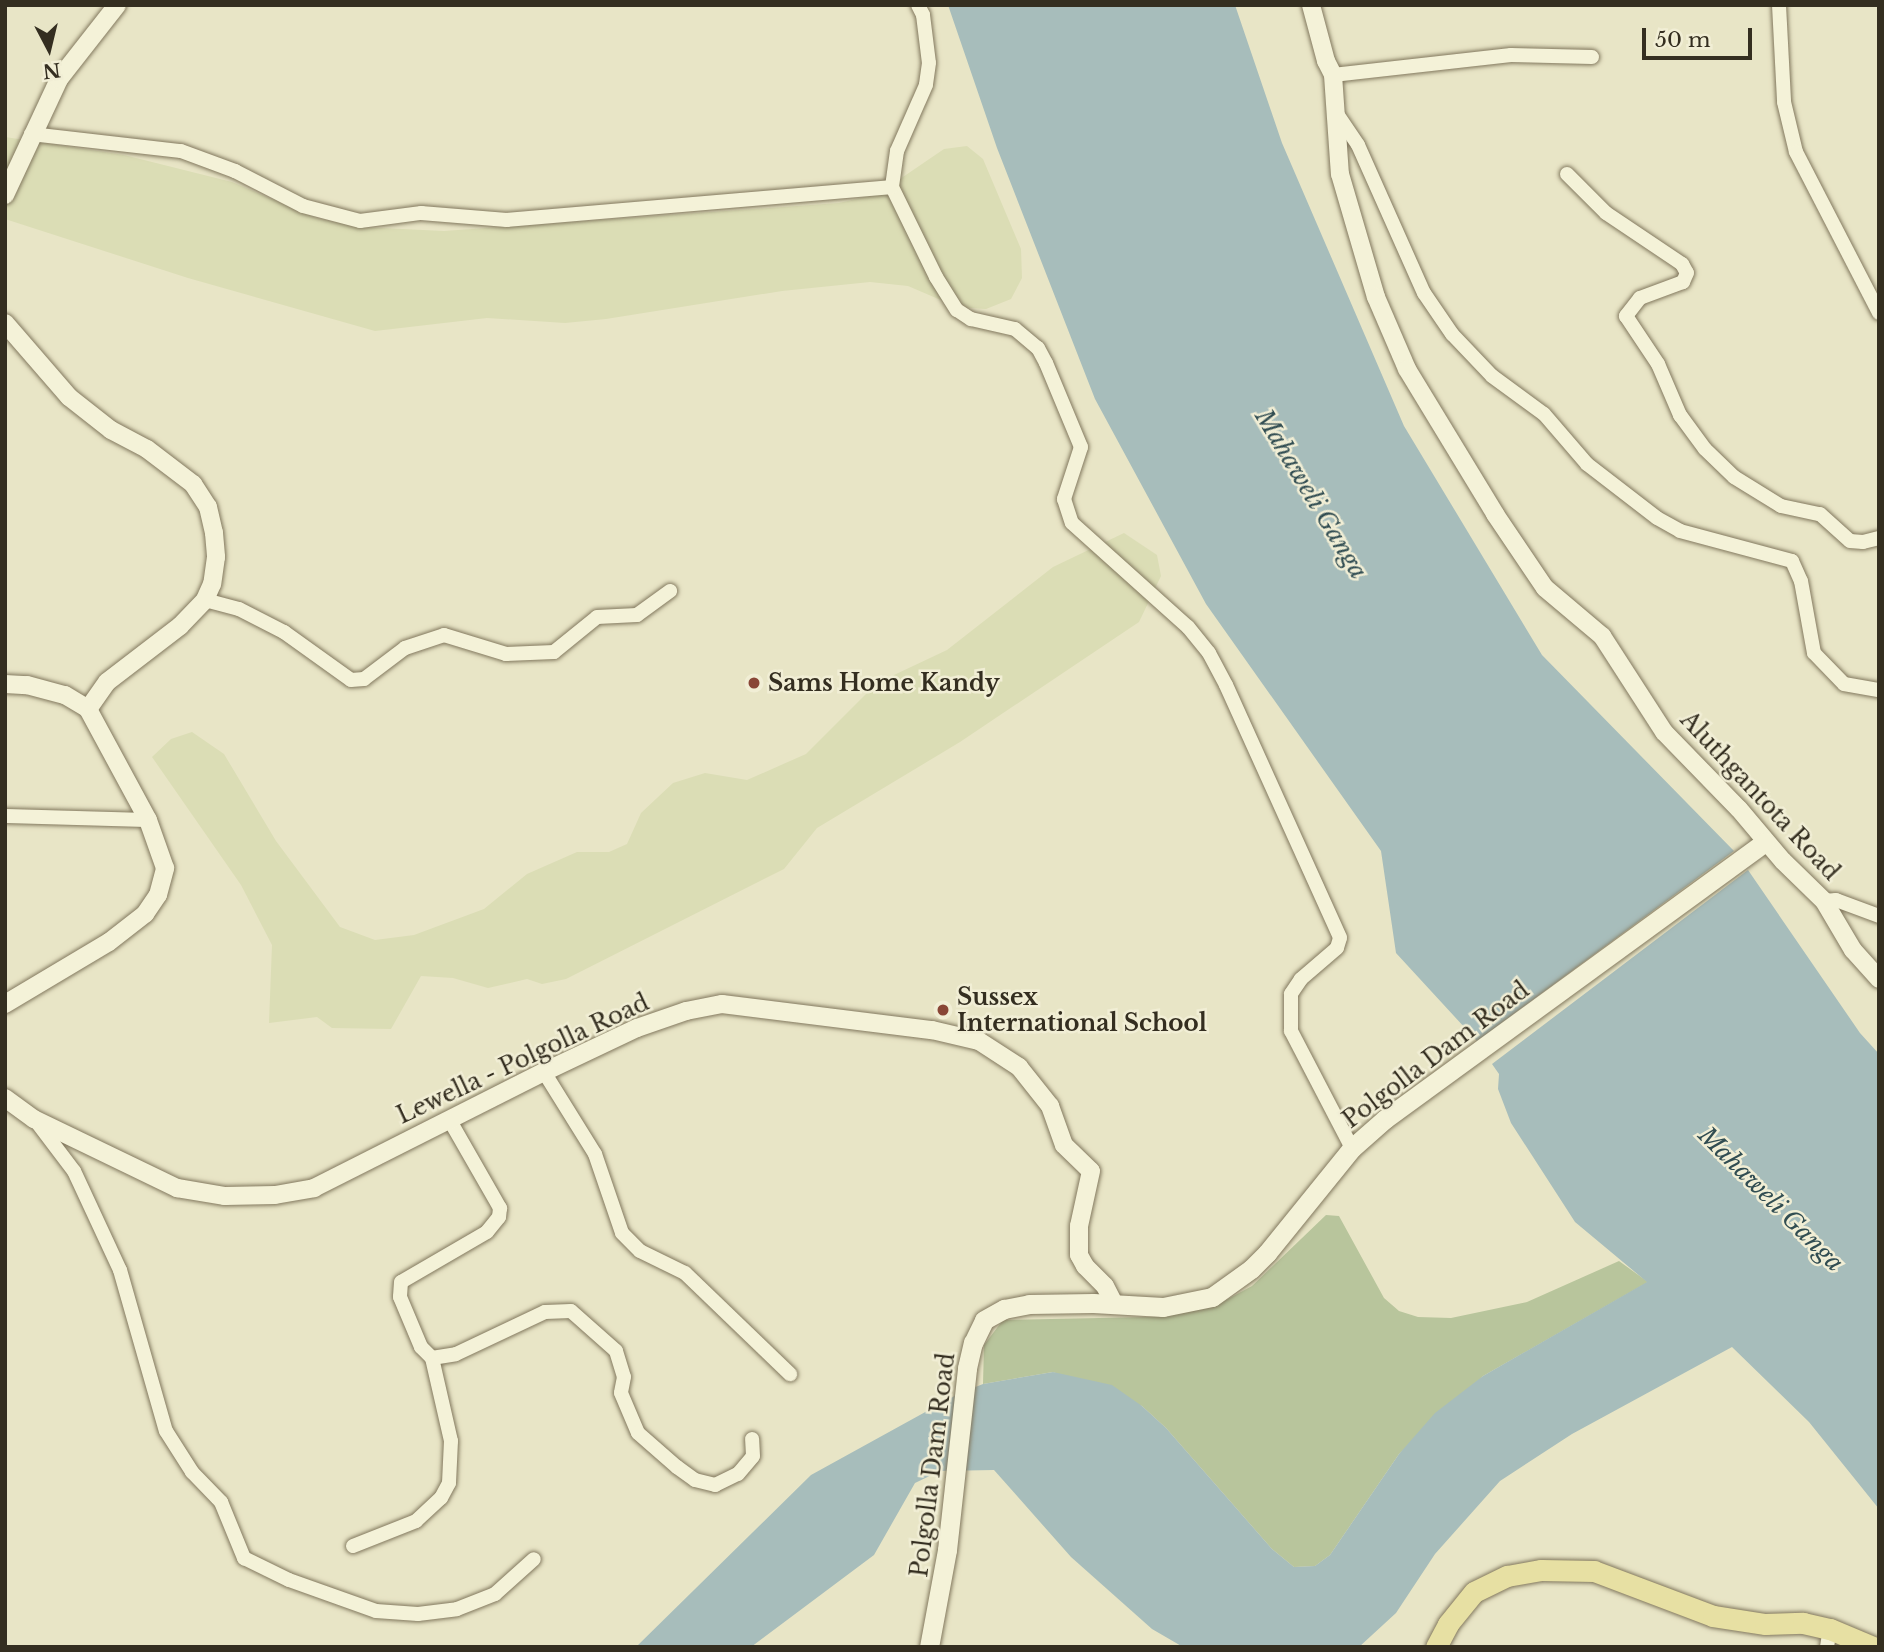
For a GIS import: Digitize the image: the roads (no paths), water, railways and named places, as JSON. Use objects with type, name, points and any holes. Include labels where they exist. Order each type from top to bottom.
[{"type":"main road","name":"Polgolla Dam Road","points":[[929,1647],[942,1587],[970,1355],[984,1320],[1004,1309],[1029,1304],[1178,1306],[1212,1297],[1233,1284],[1285,1234],[1352,1148],[1385,1119],[1765,842]]},
{"type":"main road","points":[[1436,1647],[1448,1624],[1475,1592],[1507,1576],[1541,1570],[1594,1571],[1713,1616],[1765,1624],[1803,1623],[1829,1638],[1873,1647]]},
{"type":"street","points":[[5,195],[31,134],[59,79],[117,5]]},
{"type":"street","points":[[918,5],[923,15],[929,63],[926,85],[897,151],[892,187],[936,278],[957,310],[971,318],[1015,329],[1038,348],[1081,447],[1064,499],[1072,523],[1188,627],[1209,653],[1226,685],[1340,938],[1337,948],[1301,979],[1291,994],[1291,1031],[1352,1148]]},
{"type":"street","points":[[1311,5],[1326,61],[1333,75],[1511,55],[1592,57]]},
{"type":"street","points":[[1779,5],[1784,102],[1796,152],[1879,313]]},
{"type":"street","name":"Aluthgantota Road","points":[[1333,75],[1333,108],[1340,174],[1373,287],[1407,369],[1490,505],[1545,587],[1602,636],[1664,733],[1824,901],[1853,950],[1879,979]]},
{"type":"street","points":[[1333,108],[1358,145],[1424,293],[1452,334],[1492,376],[1544,414],[1587,464],[1657,519],[1680,531],[1792,561],[1801,581],[1814,653],[1844,684],[1879,690]]},
{"type":"street","points":[[31,134],[181,151],[235,171],[303,206],[360,221],[421,213],[507,220],[892,187]]},
{"type":"street","points":[[1567,174],[1606,213],[1682,264],[1687,273],[1683,282],[1640,298],[1626,316],[1658,364],[1680,415],[1705,449],[1734,477],[1781,506],[1820,514],[1850,541],[1863,542],[1879,538]]},
{"type":"street","points":[[5,323],[69,397],[111,430],[147,449],[193,484],[208,507],[214,533],[216,557],[205,600],[180,626],[107,682],[88,709]]},
{"type":"street","points":[[205,600],[239,609],[284,632],[351,680],[364,680],[405,648],[443,635],[506,654],[554,652],[597,617],[637,615],[670,591]]},
{"type":"street","points":[[5,684],[27,685],[65,695],[88,709],[148,820],[165,868],[158,895],[145,914],[109,942],[5,1004]]},
{"type":"street","points":[[5,816],[148,820]]},
{"type":"street","points":[[1824,901],[1836,900],[1879,916]]},
{"type":"street","name":"Lewella - Polgolla Road","points":[[5,1098],[34,1119],[177,1188],[225,1196],[275,1195],[314,1188],[544,1072],[638,1028],[685,1011],[722,1004],[932,1030],[979,1041],[1019,1067],[1050,1106],[1064,1145],[1091,1171],[1079,1226],[1079,1255],[1085,1266],[1105,1286],[1114,1304]]},
{"type":"street","points":[[544,1072],[595,1154],[622,1233],[640,1251],[685,1273],[790,1374]]},
{"type":"street","points":[[34,1119],[74,1171],[120,1270],[166,1431],[192,1472],[221,1502],[244,1558],[289,1580],[376,1611],[418,1614],[457,1609],[495,1594],[534,1559]]},
{"type":"street","points":[[353,1546],[416,1521],[441,1499],[449,1483],[452,1441],[432,1358],[421,1347],[400,1297],[401,1282],[487,1232],[499,1217],[500,1208],[449,1119]]},
{"type":"street","points":[[432,1358],[456,1354],[545,1312],[571,1311],[616,1351],[624,1377],[621,1393],[638,1433],[695,1480],[715,1485],[738,1474],[753,1457],[752,1439]]},
{"type":"water","name":"Mahaweli Ganga","points":[[948,5],[1235,5],[1282,143],[1404,426],[1542,655],[1734,851],[1477,1041],[1396,953],[1381,851],[1206,604],[1095,399],[997,148]]},
{"type":"water","name":"Mahaweli Ganga","points":[[1748,870],[1860,1033],[1879,1054],[1879,1509],[1809,1422],[1732,1347],[1572,1434],[1500,1481],[1435,1554],[1396,1613],[1359,1647],[1183,1647],[1152,1629],[1071,1557],[994,1470],[940,1471],[915,1483],[874,1555],[751,1647],[636,1647],[811,1475],[958,1394],[983,1384],[1053,1372],[1112,1385],[1142,1406],[1166,1428],[1272,1549],[1294,1567],[1315,1566],[1330,1555],[1399,1454],[1435,1413],[1483,1376],[1647,1282],[1575,1222],[1511,1123],[1498,1089],[1499,1074],[1492,1064]]},
{"type":"place","name":"Sams Home Kandy","points":[[754,683]]},
{"type":"place","name":"Sussex International School","points":[[943,1010]]}]
